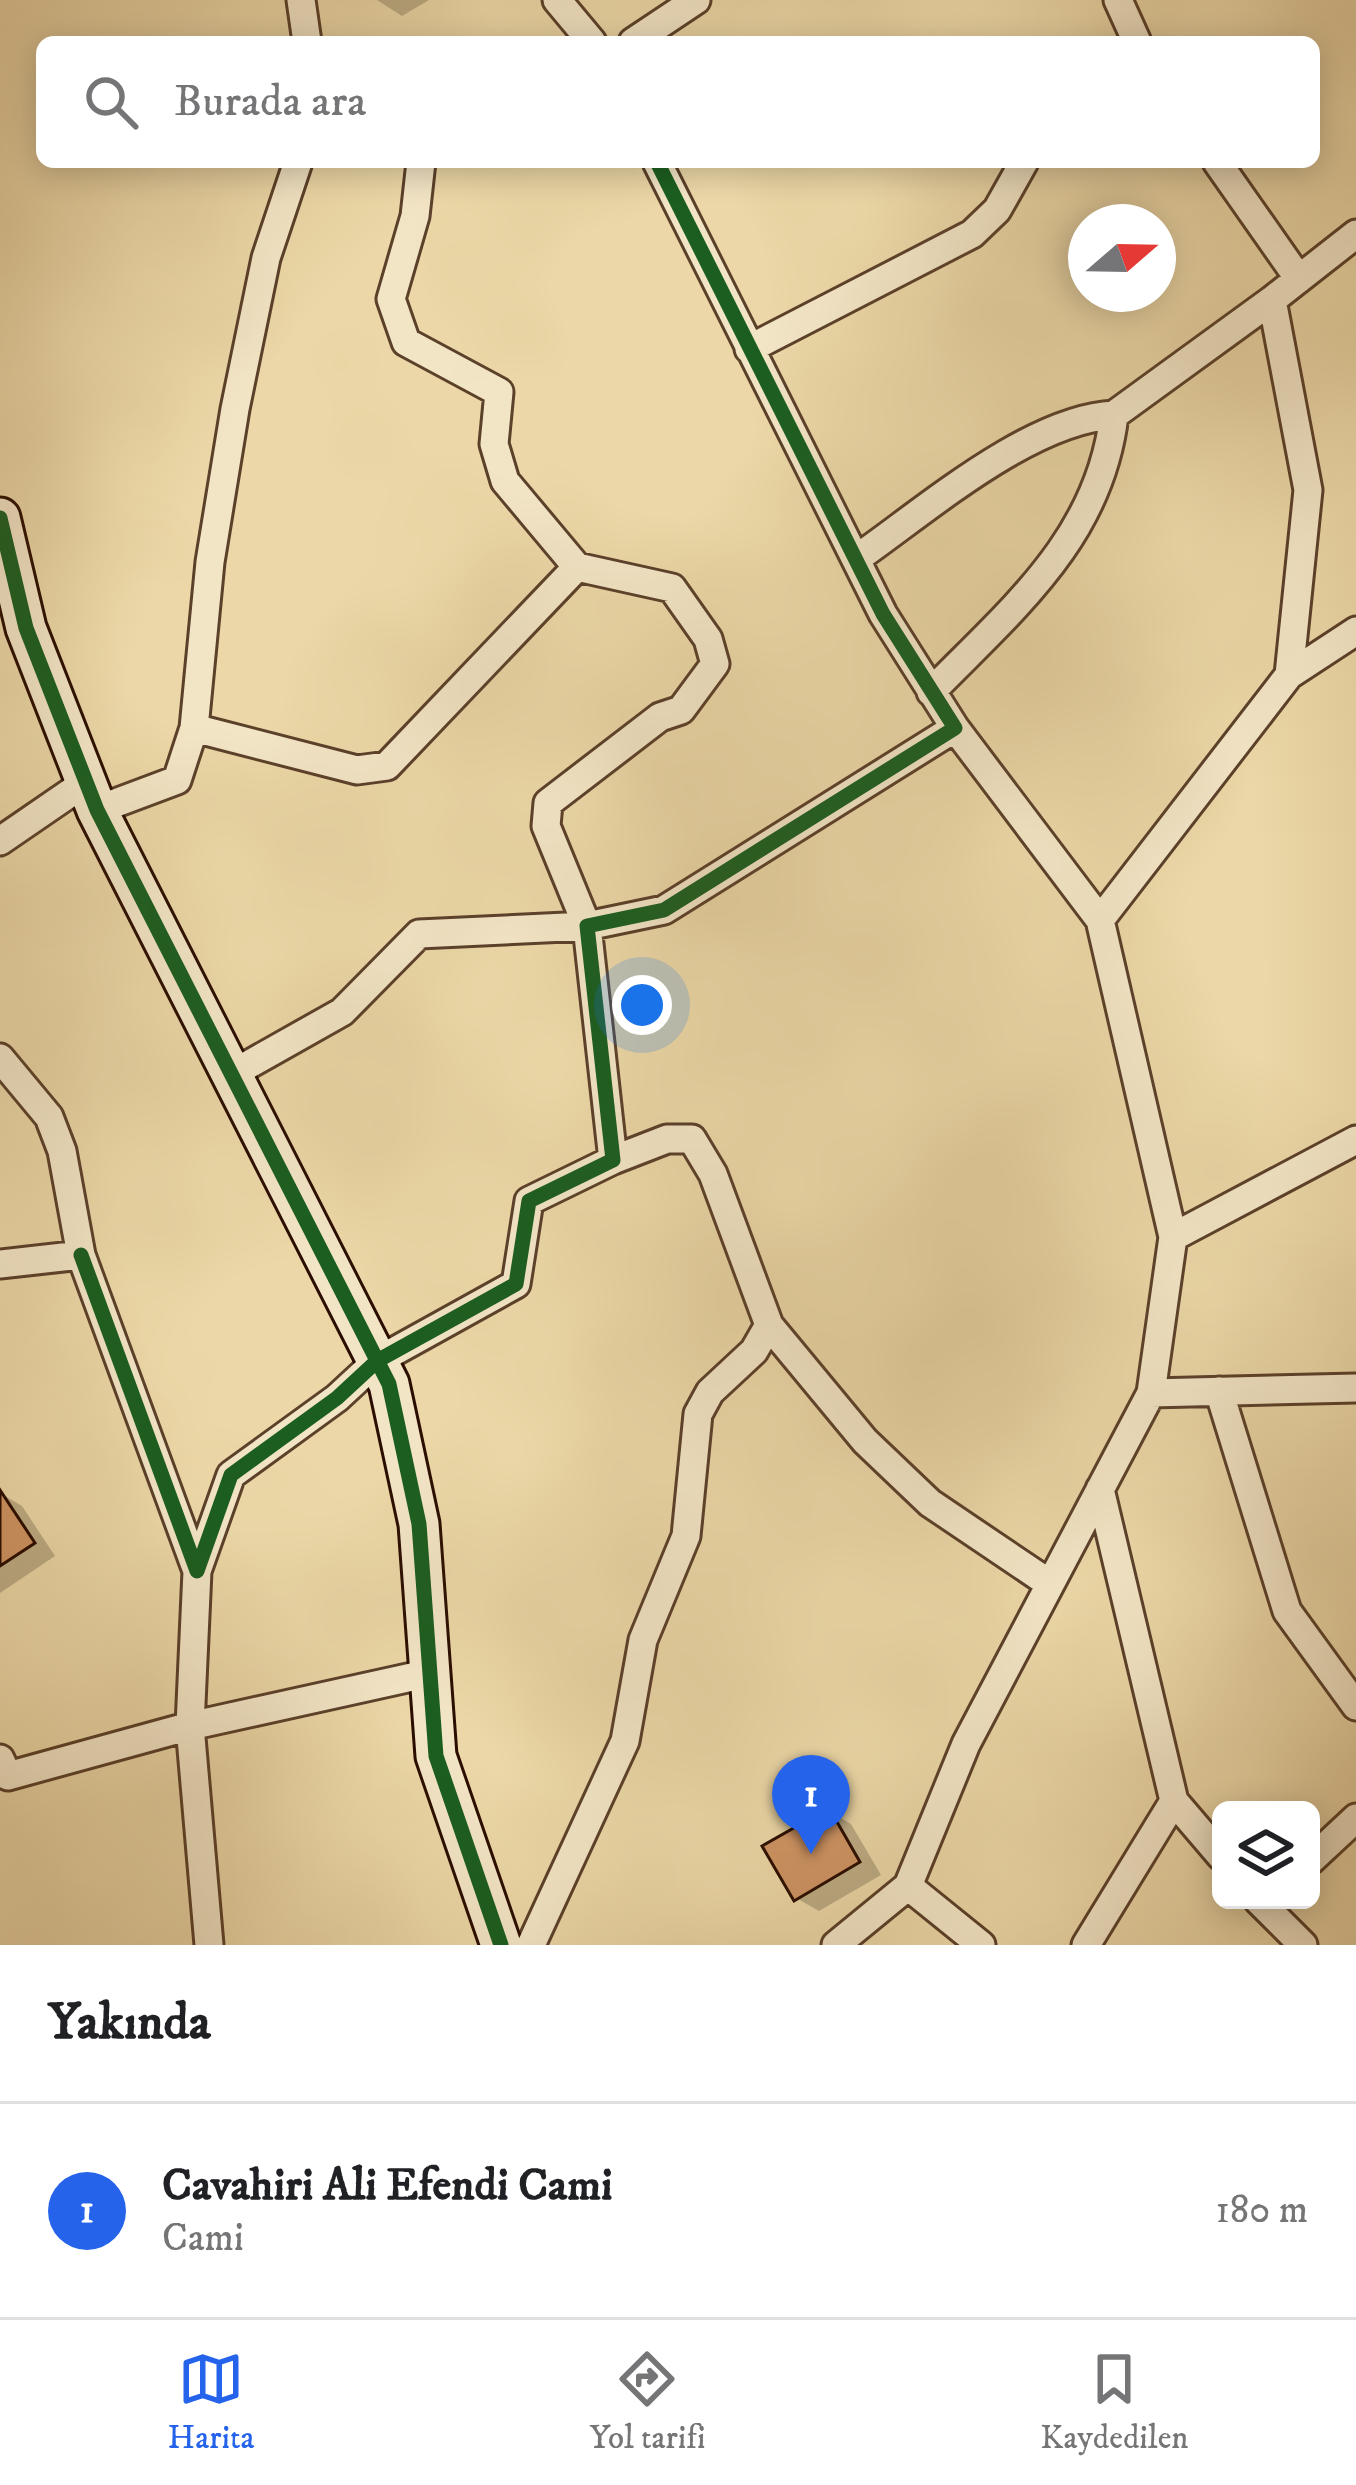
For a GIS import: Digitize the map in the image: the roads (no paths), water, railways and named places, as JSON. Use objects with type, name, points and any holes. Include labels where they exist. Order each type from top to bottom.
[{"type":"street","points":[[302,0],[307,36]]},
{"type":"street","points":[[557,0],[587,36]]},
{"type":"street","points":[[641,36],[696,0]]},
{"type":"street","points":[[1118,0],[1133,36]]},
{"type":"street","points":[[0,841],[92,796],[177,780],[194,728],[210,562],[235,409],[266,258],[296,168]]},
{"type":"street","points":[[420,168],[416,216],[391,299],[406,342],[499,392],[494,444],[505,481],[577,567],[672,588],[708,639],[715,664],[681,710],[660,717],[548,803],[546,826],[587,926],[613,1160]]},
{"type":"street","points":[[660,168],[856,559],[931,692],[1100,920],[1173,1238],[1151,1393],[967,1744],[908,1886],[836,1945]]},
{"type":"street","points":[[749,349],[972,234],[997,211],[1021,168]]},
{"type":"street","points":[[1221,168],[1299,279]]},
{"type":"street","points":[[856,559],[1024,443],[1084,416],[1114,415],[1356,235]]},
{"type":"street","points":[[1272,300],[1308,490],[1288,675]]},
{"type":"street","points":[[931,692],[1052,567],[1075,535],[1110,450],[1114,415]]},
{"type":"street","points":[[0,518],[26,628],[92,796],[389,1384],[419,1524],[436,1756],[501,1945]]},
{"type":"street","points":[[194,728],[357,770],[387,766],[577,567]]},
{"type":"street","points":[[1100,920],[1288,675],[1356,631]]},
{"type":"street","points":[[232,1074],[342,1012],[419,934],[587,926],[664,910],[955,728]]},
{"type":"street","points":[[0,1058],[49,1117],[62,1151],[81,1255],[197,1571]]},
{"type":"street","points":[[209,1945],[190,1726],[197,1571],[231,1475],[337,1398],[377,1360],[516,1284],[529,1201],[613,1160],[667,1139],[692,1139],[713,1174],[769,1325],[865,1441],[930,1503],[1050,1584]]},
{"type":"street","points":[[1173,1238],[1356,1140]]},
{"type":"street","points":[[0,1264],[81,1255]]},
{"type":"street","points":[[531,1945],[625,1741],[644,1640],[686,1535],[698,1414],[710,1391],[754,1351],[769,1325]]},
{"type":"street","points":[[1151,1393],[1356,1388]]},
{"type":"street","points":[[1219,1391],[1287,1611],[1356,1706]]},
{"type":"street","points":[[1100,1490],[1174,1801],[1212,1845]]},
{"type":"street","points":[[3,1771],[430,1673]]},
{"type":"street","points":[[1086,1945],[1174,1801]]},
{"type":"street","points":[[1320,1852],[1356,1818]]},
{"type":"street","points":[[908,1886],[981,1945]]},
{"type":"street","points":[[1270,1909],[1303,1945]]},
{"type":"place","name":"Cavahiri Ali Efendi Cami","points":[[811,1854]]}]
